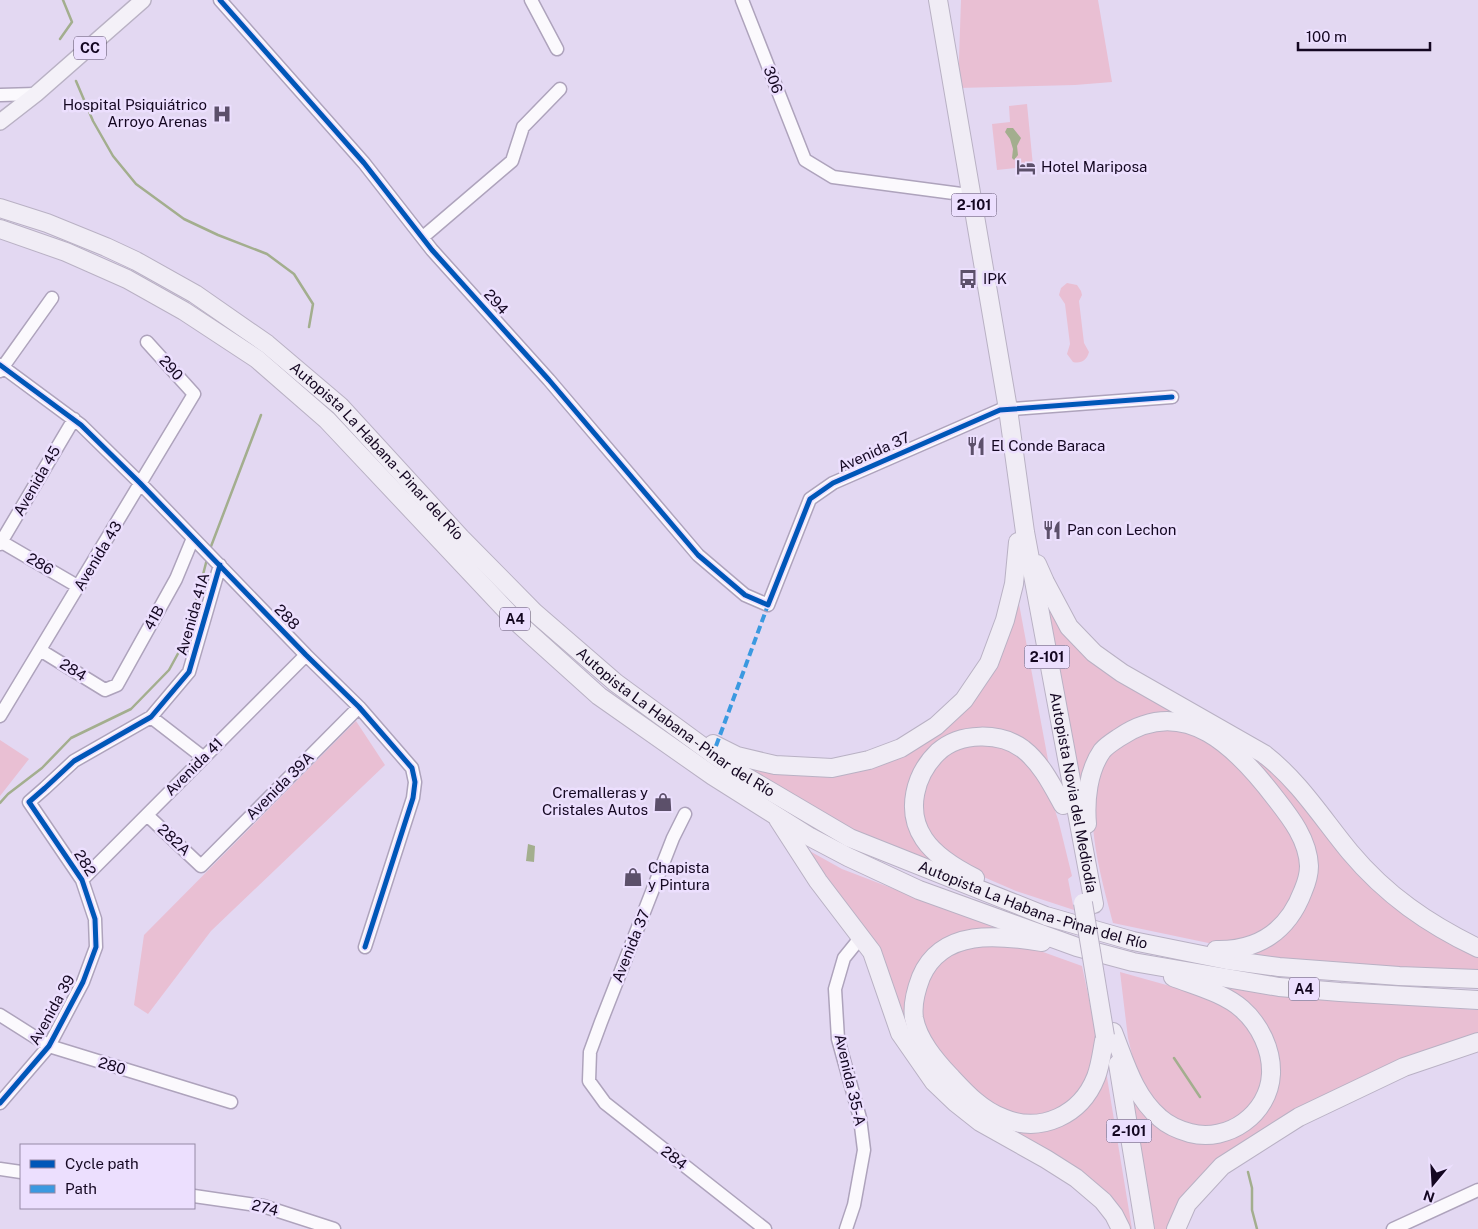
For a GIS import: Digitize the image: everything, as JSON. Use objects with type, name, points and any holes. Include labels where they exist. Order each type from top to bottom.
[{"type":"highway","name":"Autopista Novia del Mediodía","points":[[934,1],[1004,409],[1021,537],[1063,805],[1089,904]]},
{"type":"highway","name":"Autopista La Habana - Pinar del Río","points":[[0,208],[47,223],[136,261],[195,294],[267,344],[340,406],[461,538],[534,612],[616,684],[736,771],[850,838],[1046,916],[1133,941],[1227,960],[1279,967],[1399,976],[1478,979]]},
{"type":"highway","name":"Autopista La Habana - Pinar del Río","points":[[0,229],[66,252],[127,279],[184,311],[257,359],[333,426],[519,624],[600,696],[713,776],[810,837],[848,857],[919,890],[1077,947],[1132,962],[1279,987],[1478,1000]]},
{"type":"highway","name":"Autopista Novia del Mediodía","points":[[1021,537],[1089,904]]},
{"type":"highway","points":[[616,684],[705,740],[737,756],[775,765],[832,768],[869,760],[901,748],[936,726],[964,700],[989,663],[1005,620],[1014,584],[1021,537]]},
{"type":"highway","points":[[1021,537],[1069,627],[1094,653],[1122,673],[1264,754],[1278,765],[1305,793],[1350,852],[1378,881],[1409,909],[1432,924],[1478,948]]},
{"type":"highway","points":[[1089,904],[1087,795],[1093,771],[1102,752],[1123,734],[1158,721],[1187,723],[1214,736],[1260,778],[1293,821],[1304,843],[1309,866],[1299,902],[1279,929],[1267,939],[1245,948],[1230,951],[1212,950],[1133,941]]},
{"type":"highway","points":[[1046,916],[960,871],[940,857],[924,840],[916,822],[914,801],[917,782],[938,752],[952,743],[966,739],[993,737],[1006,740],[1023,750],[1038,764],[1063,805]]},
{"type":"highway","points":[[775,815],[818,881],[872,952],[900,1032],[934,1082],[980,1122],[1076,1178],[1103,1201],[1114,1214],[1121,1229]]},
{"type":"highway","name":"2-101","points":[[1089,904],[1136,1229]]},
{"type":"highway","points":[[1077,947],[1026,939],[994,937],[966,939],[954,944],[943,950],[925,968],[916,990],[914,1019],[924,1042],[937,1062],[960,1087],[981,1106],[1003,1118],[1023,1124],[1045,1122],[1060,1118],[1073,1110],[1086,1095],[1096,1077],[1109,1034]]},
{"type":"highway","points":[[1109,1034],[1144,1102],[1167,1124],[1178,1130],[1202,1136],[1232,1130],[1254,1113],[1266,1095],[1271,1074],[1269,1052],[1265,1040],[1243,1009],[1222,996],[1132,962]]},
{"type":"highway","name":"2-101","points":[[1109,1034],[1145,1229]]},
{"type":"highway","points":[[1176,1229],[1187,1204],[1222,1166],[1299,1116],[1404,1067],[1478,1042]]},
{"type":"main road","name":"CC","points":[[0,122],[36,94],[143,0]]},
{"type":"street","name":"294","points":[[220,0],[364,163],[422,237],[549,380],[698,555],[745,596],[768,605]]},
{"type":"street","points":[[532,0],[557,48]]},
{"type":"street","name":"306","points":[[742,0],[805,160],[832,177],[966,194]]},
{"type":"street","points":[[422,237],[512,161],[523,127],[560,89]]},
{"type":"street","points":[[0,95],[36,94]]},
{"type":"street","points":[[1,368],[52,298]]},
{"type":"street","name":"290","points":[[147,342],[194,394]]},
{"type":"street","name":"288","points":[[1,368],[74,419],[140,483],[306,655],[359,706],[412,768],[415,782],[414,798],[365,947]]},
{"type":"street","name":"Avenida 43","points":[[0,716],[194,394]]},
{"type":"street","name":"Avenida 37","points":[[768,605],[810,500],[834,483],[1004,409],[1172,397]]},
{"type":"street","name":"Avenida 45","points":[[0,542],[74,419]]},
{"type":"street","name":"286","points":[[0,542],[79,587]]},
{"type":"street","name":"41B","points":[[105,690],[117,686],[197,542]]},
{"type":"street","name":"Avenida 41A","points":[[29,802],[74,761],[151,716],[189,672],[220,565]]},
{"type":"street","name":"284","points":[[40,650],[105,690]]},
{"type":"street","name":"Avenida 41","points":[[82,880],[306,655]]},
{"type":"street","name":"Avenida 39A","points":[[201,866],[359,706]]},
{"type":"street","points":[[151,716],[204,758]]},
{"type":"street","name":"282","points":[[29,802],[82,880],[95,919],[96,947]]},
{"type":"street","name":"Avenida 37","points":[[589,1081],[590,1052],[673,838],[685,814]]},
{"type":"street","name":"282A","points":[[147,815],[201,866]]},
{"type":"street","name":"Avenida 35-A","points":[[846,1229],[854,1205],[864,1150],[860,1118],[838,1039],[834,989],[844,958],[861,937]]},
{"type":"street","name":"Avenida 39","points":[[0,1103],[49,1046],[83,982],[96,947]]},
{"type":"street","name":"280","points":[[0,1015],[49,1046],[231,1102]]},
{"type":"street","name":"284","points":[[589,1081],[605,1103],[765,1229]]},
{"type":"street","points":[[0,1169],[20,1172]]},
{"type":"street","points":[[1393,1229],[1478,1190]]},
{"type":"street","name":"274","points":[[195,1196],[263,1206],[334,1229]]},
{"type":"shaded area","points":[[961,0],[1098,0],[1112,82],[1075,85],[958,88]]},
{"type":"shaded area","points":[[1027,104],[1033,166],[997,170],[992,124],[1010,122],[1009,106]]},
{"type":"shaded area","points":[[1007,128],[1013,128],[1021,138],[1017,146],[1018,155],[1014,160],[1012,158],[1013,149],[1010,139],[1005,132]]},
{"type":"shaded area","points":[[1067,283],[1077,285],[1082,295],[1079,301],[1084,343],[1089,352],[1081,362],[1073,362],[1067,354],[1070,344],[1065,304],[1059,295],[1061,288]]},
{"type":"shaded area","points":[[1017,593],[1051,776],[1026,746],[948,740],[909,808],[956,874],[852,830],[749,769],[806,774],[843,772],[961,712]]},
{"type":"shaded area","points":[[1043,595],[1060,621],[1266,763],[1344,851],[1478,953],[1478,972],[1436,971],[1244,955],[1308,895],[1299,822],[1189,721],[1110,739],[1082,809]]},
{"type":"shaded area","points":[[356,721],[385,765],[211,931],[148,1014],[134,1005],[144,935]]},
{"type":"shaded area","points":[[1163,726],[1196,732],[1218,745],[1261,788],[1288,824],[1300,851],[1300,888],[1270,931],[1245,941],[1218,945],[1113,923],[1102,880],[1093,829],[1092,804],[1095,781],[1103,761],[1117,745]]},
{"type":"shaded area","points":[[0,740],[29,759],[0,796]]},
{"type":"shaded area","points":[[988,741],[1021,754],[1050,794],[1072,876],[1068,879],[1074,910],[1016,891],[979,875],[951,858],[923,825],[923,782],[948,751]]},
{"type":"shaded area","points":[[528,844],[535,846],[534,862],[526,861]]},
{"type":"shaded area","points":[[797,844],[842,869],[1014,935],[974,933],[953,940],[934,951],[924,963],[914,981],[908,1007],[914,1031],[926,1054],[975,1107],[1004,1122],[1027,1129],[1065,1122],[1079,1111],[1092,1095],[1101,1076],[1104,1059],[1132,1229],[1125,1229],[1120,1218],[1103,1194],[1075,1171],[976,1113],[951,1094],[929,1069],[912,1041],[874,946]]},
{"type":"shaded area","points":[[1018,943],[1082,966],[1095,1027],[1095,1062],[1072,1104],[1032,1120],[988,1105],[939,1057],[917,1014],[928,972],[956,948]]},
{"type":"shaded area","points":[[1120,972],[1220,1000],[1241,1014],[1265,1056],[1264,1088],[1246,1115],[1210,1131],[1173,1123],[1139,1083],[1128,1038]]},
{"type":"shaded area","points":[[1210,984],[1318,999],[1478,1010],[1478,1040],[1246,1148],[1170,1229],[1155,1229],[1129,1086],[1177,1134],[1250,1122],[1274,1050]]},
{"type":"waterway","points":[[60,39],[72,22],[63,0]]},
{"type":"waterway","points":[[76,81],[93,121],[113,156],[136,184],[184,219],[218,235],[267,254],[294,274],[313,304],[309,327]]},
{"type":"waterway","points":[[210,549],[261,415]]},
{"type":"waterway","points":[[0,803],[8,794],[42,768],[71,738],[131,709],[169,670],[187,637],[207,559]]},
{"type":"waterway","points":[[1174,1058],[1200,1097]]},
{"type":"waterway","points":[[1248,1172],[1252,1188],[1252,1210],[1257,1229]]},
{"type":"marked path","points":[[716,746],[768,605]]},
{"type":"cycle path","points":[[220,0],[364,163],[432,250],[549,380],[698,555],[745,595],[768,605],[810,499],[833,483],[1000,410],[1172,397]]},
{"type":"cycle path","points":[[0,365],[81,425],[359,707],[412,768],[415,782],[413,798],[365,947]]},
{"type":"cycle path","points":[[0,1103],[49,1046],[83,982],[96,947],[95,919],[82,880],[29,802],[74,761],[151,717],[189,672],[220,565]]},
{"type":"place","name":"Hospital Psiquiátrico Arroyo Arenas","points":[[222,114]]},
{"type":"place","name":"Hotel Mariposa","points":[[1026,167]]},
{"type":"place","name":"IPK","points":[[968,279]]},
{"type":"place","name":"El Conde Baraca","points":[[976,446]]},
{"type":"place","name":"Pan con Lechon","points":[[1052,530]]},
{"type":"place","name":"Cremalleras y Cristales Autos","points":[[663,802]]},
{"type":"place","name":"Chapista y Pintura","points":[[633,877]]}]
